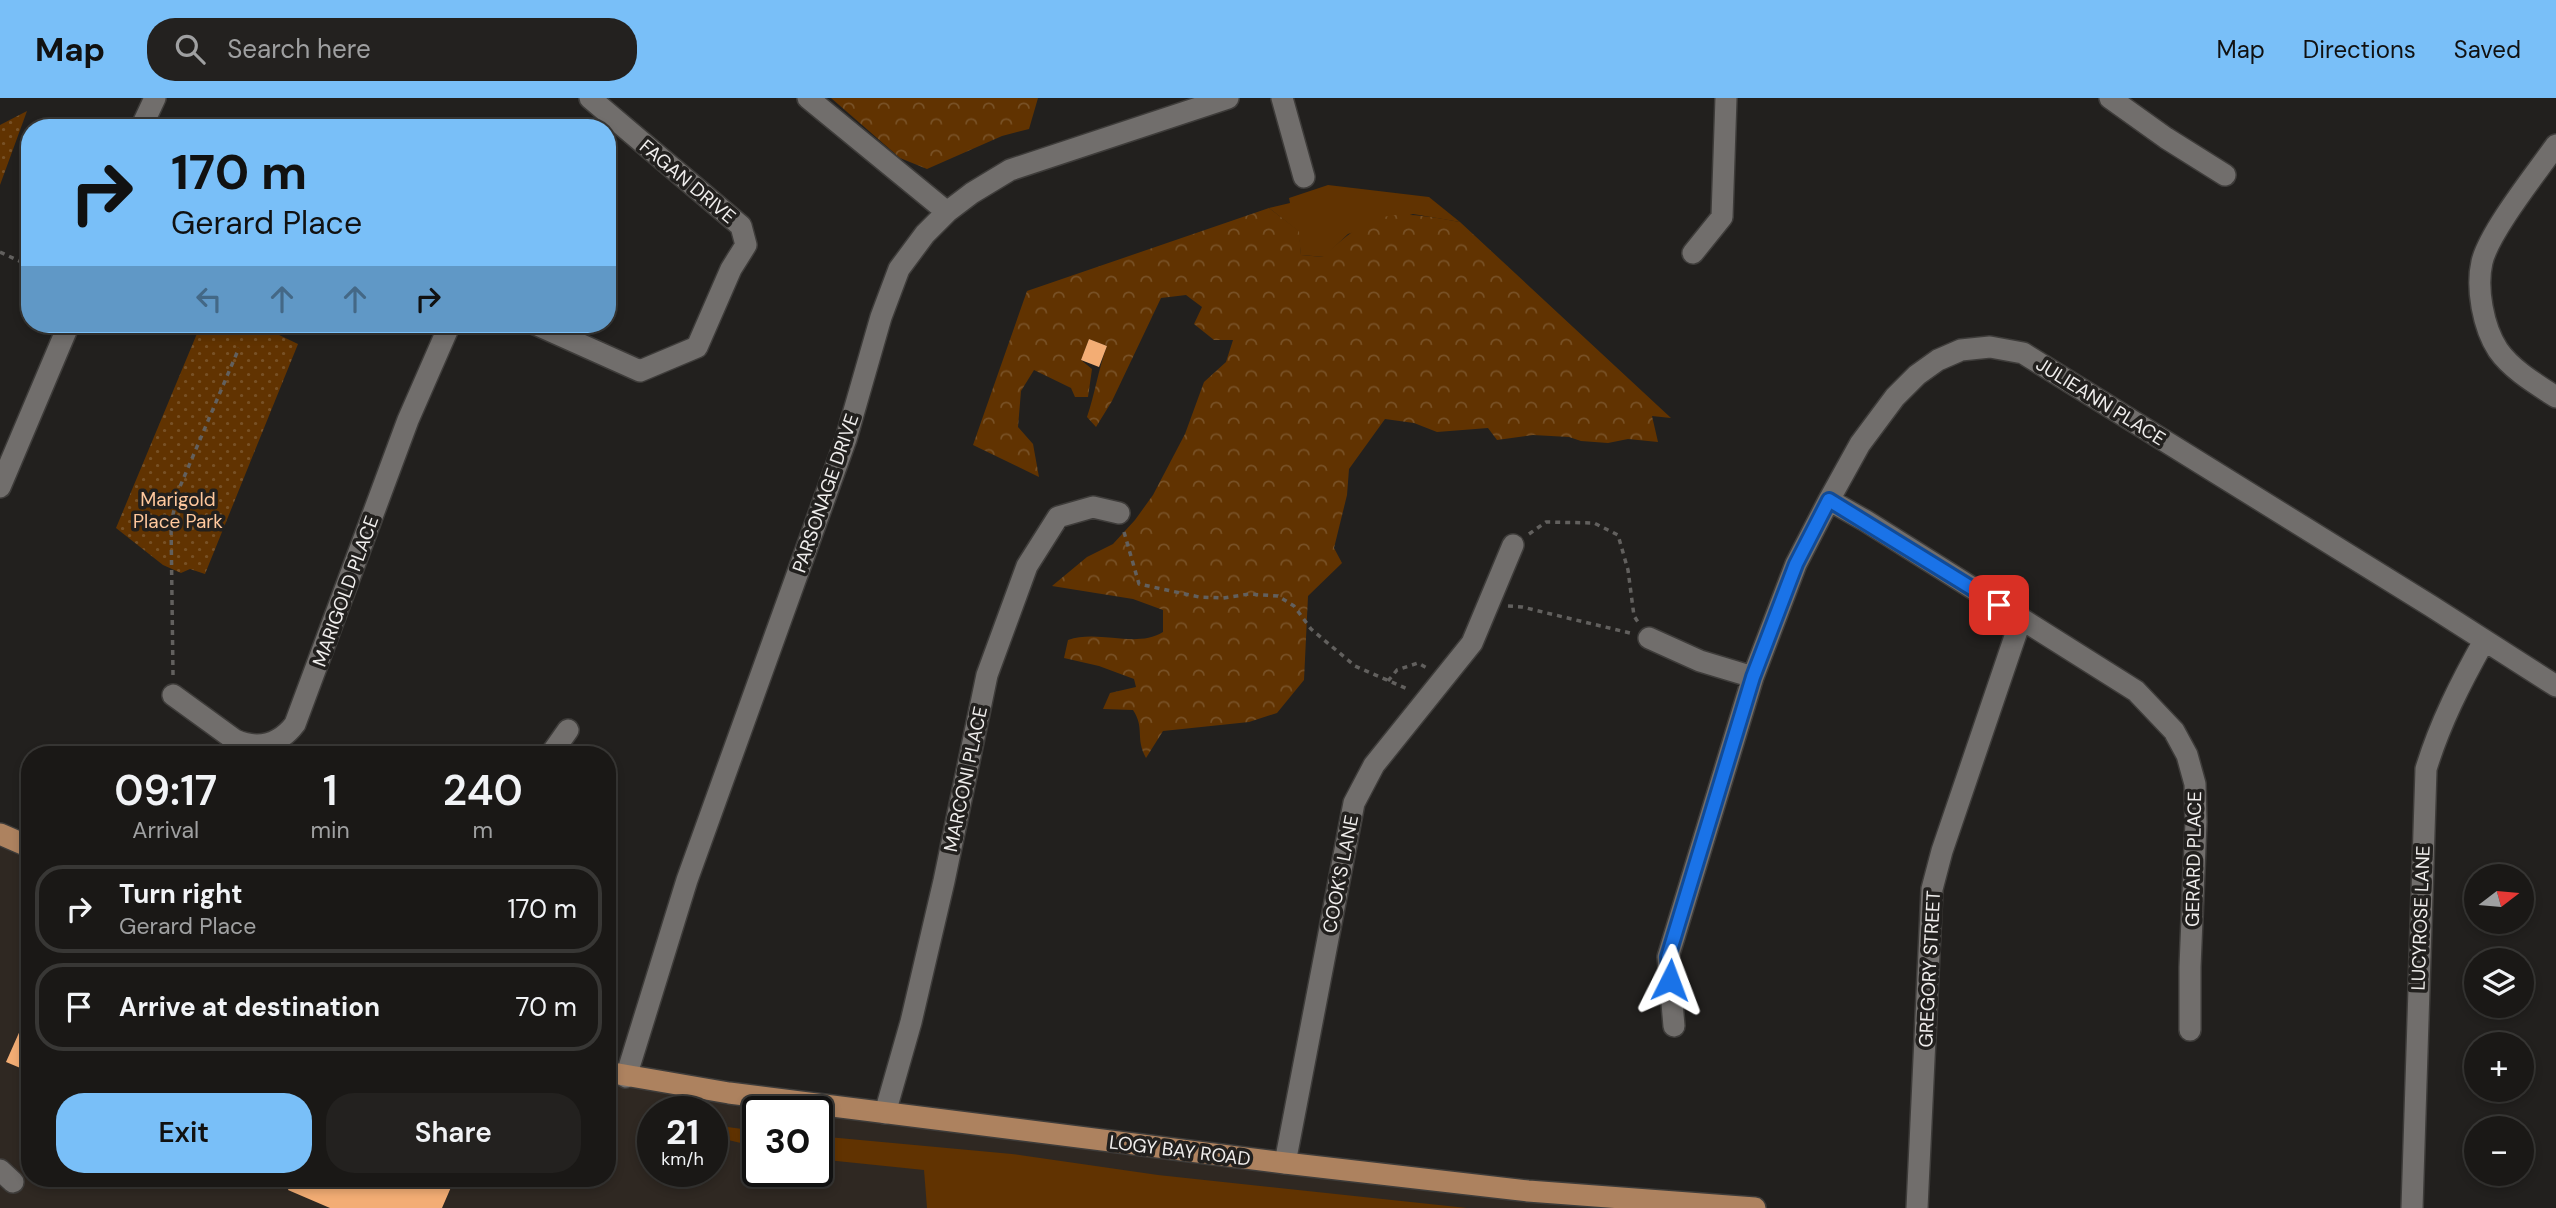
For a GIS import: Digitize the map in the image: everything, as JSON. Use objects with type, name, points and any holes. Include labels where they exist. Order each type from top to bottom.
[{"type":"main road","points":[[0,834],[21,843]]},
{"type":"main road","name":"LOGY BAY ROAD","points":[[617,1074],[729,1093],[1285,1163],[1527,1200],[1755,1208]]},
{"type":"street","points":[[145,119],[155,98]]},
{"type":"street","name":"FAGAN DRIVE","points":[[590,98],[615,119]]},
{"type":"street","points":[[808,98],[947,212]]},
{"type":"street","name":"PARSONAGE DRIVE","points":[[617,1074],[846,439],[881,317],[899,269],[925,234],[947,212],[1010,170],[1228,98]]},
{"type":"street","points":[[1282,98],[1304,177]]},
{"type":"street","points":[[1693,253],[1722,217],[1726,98]]},
{"type":"street","points":[[2110,98],[2225,175]]},
{"type":"street","name":"FAGAN DRIVE","points":[[555,333],[640,371],[697,347],[731,269],[746,245],[741,226],[616,120]]},
{"type":"street","points":[[2556,145],[2496,233],[2482,261],[2480,288],[2485,318],[2498,350],[2526,377],[2556,397]]},
{"type":"street","points":[[0,487],[5,460],[65,333]]},
{"type":"street","name":"MARIGOLD PLACE","points":[[173,695],[234,740],[244,744],[267,745],[288,733],[300,714],[408,420],[446,333]]},
{"type":"street","name":"JULIEANN PLACE","points":[[1674,1026],[1668,957],[1753,677],[1796,564],[1860,444],[1895,397],[1917,374],[1938,360],[1961,350],[1990,347],[2023,353],[2556,686]]},
{"type":"street","name":"GERARD PLACE","points":[[1829,500],[2136,691],[2174,731],[2187,755],[2194,784],[2196,822],[2190,1030]]},
{"type":"street","name":"MARCONI PLACE","points":[[885,1113],[911,1022],[944,881],[987,675],[1027,566],[1058,517],[1093,507],[1119,513]]},
{"type":"street","name":"COOK'S LANE","points":[[1285,1163],[1354,803],[1374,765],[1472,643],[1513,545]]},
{"type":"street","name":"GREGORY STREET","points":[[1917,1208],[1931,890],[2021,619]]},
{"type":"street","points":[[1649,638],[1700,661],[1753,677]]},
{"type":"street","name":"LUCYROSE LANE","points":[[2412,1208],[2426,769],[2435,738],[2484,640]]},
{"type":"street","points":[[557,746],[568,730]]},
{"type":"path","points":[[0,252],[21,262]]},
{"type":"path","points":[[173,695],[171,523],[179,489],[239,348]]},
{"type":"path","points":[[1119,513],[1139,584],[1199,597],[1223,598],[1249,594],[1278,596],[1293,606],[1311,629],[1354,666],[1428,698]]},
{"type":"path","points":[[1513,545],[1546,522],[1594,523],[1618,535],[1628,570],[1634,615],[1649,638]]},
{"type":"path","points":[[1487,605],[1522,607],[1649,638]]},
{"type":"path","points":[[1388,681],[1397,670],[1418,663],[1430,669],[1442,681]]},
{"type":"shaded area","points":[[0,834],[21,843],[21,1187],[616,1187],[616,1073],[810,1096],[742,1096],[742,1187],[833,1187],[833,1099],[1755,1208],[0,1208]]},
{"type":"green space","points":[[831,98],[1038,98],[1029,129],[1002,136],[927,169],[900,158]]},
{"type":"green space","points":[[27,111],[24,119],[21,119],[21,127],[0,185],[0,125]]},
{"type":"green space","points":[[1328,185],[1429,197],[1460,222],[1413,214],[1348,234],[1324,257],[1301,255],[1298,231],[1269,208],[1290,203],[1289,198]]},
{"type":"green space","points":[[1269,208],[1299,231],[1301,255],[1323,257],[1357,229],[1386,217],[1417,216],[1460,222],[1671,418],[1652,416],[1658,442],[1628,439],[1608,443],[1533,435],[1497,440],[1488,428],[1437,432],[1414,423],[1385,419],[1349,469],[1347,495],[1334,548],[1342,563],[1308,596],[1304,680],[1277,713],[1249,722],[1163,731],[1146,758],[1141,745],[1139,722],[1133,710],[1103,709],[1110,693],[1136,687],[1134,679],[1099,666],[1064,658],[1068,640],[1080,637],[1141,639],[1163,632],[1163,610],[1133,599],[1052,586],[1087,557],[1113,544],[1135,520],[1153,495],[1185,434],[1204,382],[1226,362],[1233,340],[1214,340],[1194,324],[1202,307],[1186,295],[1161,298],[1112,401],[1096,427],[1087,417],[1107,346],[1089,339],[1081,360],[1092,369],[1088,397],[1075,397],[1071,388],[1034,370],[1021,391],[1018,427],[1033,444],[1039,477],[973,445],[1027,291]]},
{"type":"green space","name":"Marigold Place Park","points":[[197,333],[275,333],[298,344],[205,574],[190,569],[181,573],[163,565],[116,528]]},
{"type":"green space","points":[[728,1127],[742,1129],[742,1143],[728,1140]]},
{"type":"green space","points":[[833,1137],[1012,1154],[1158,1175],[1467,1208],[927,1208],[924,1170],[833,1161]]},
{"type":"building","points":[[1089,339],[1107,346],[1099,367],[1081,360]]},
{"type":"building","points":[[21,1028],[21,1068],[6,1062]]},
{"type":"building","points":[[289,1187],[451,1187],[442,1208],[330,1208],[288,1190]]},
{"type":"route","points":[[1670,980],[1668,957],[1753,677],[1796,564],[1829,500],[1999,605]]}]
